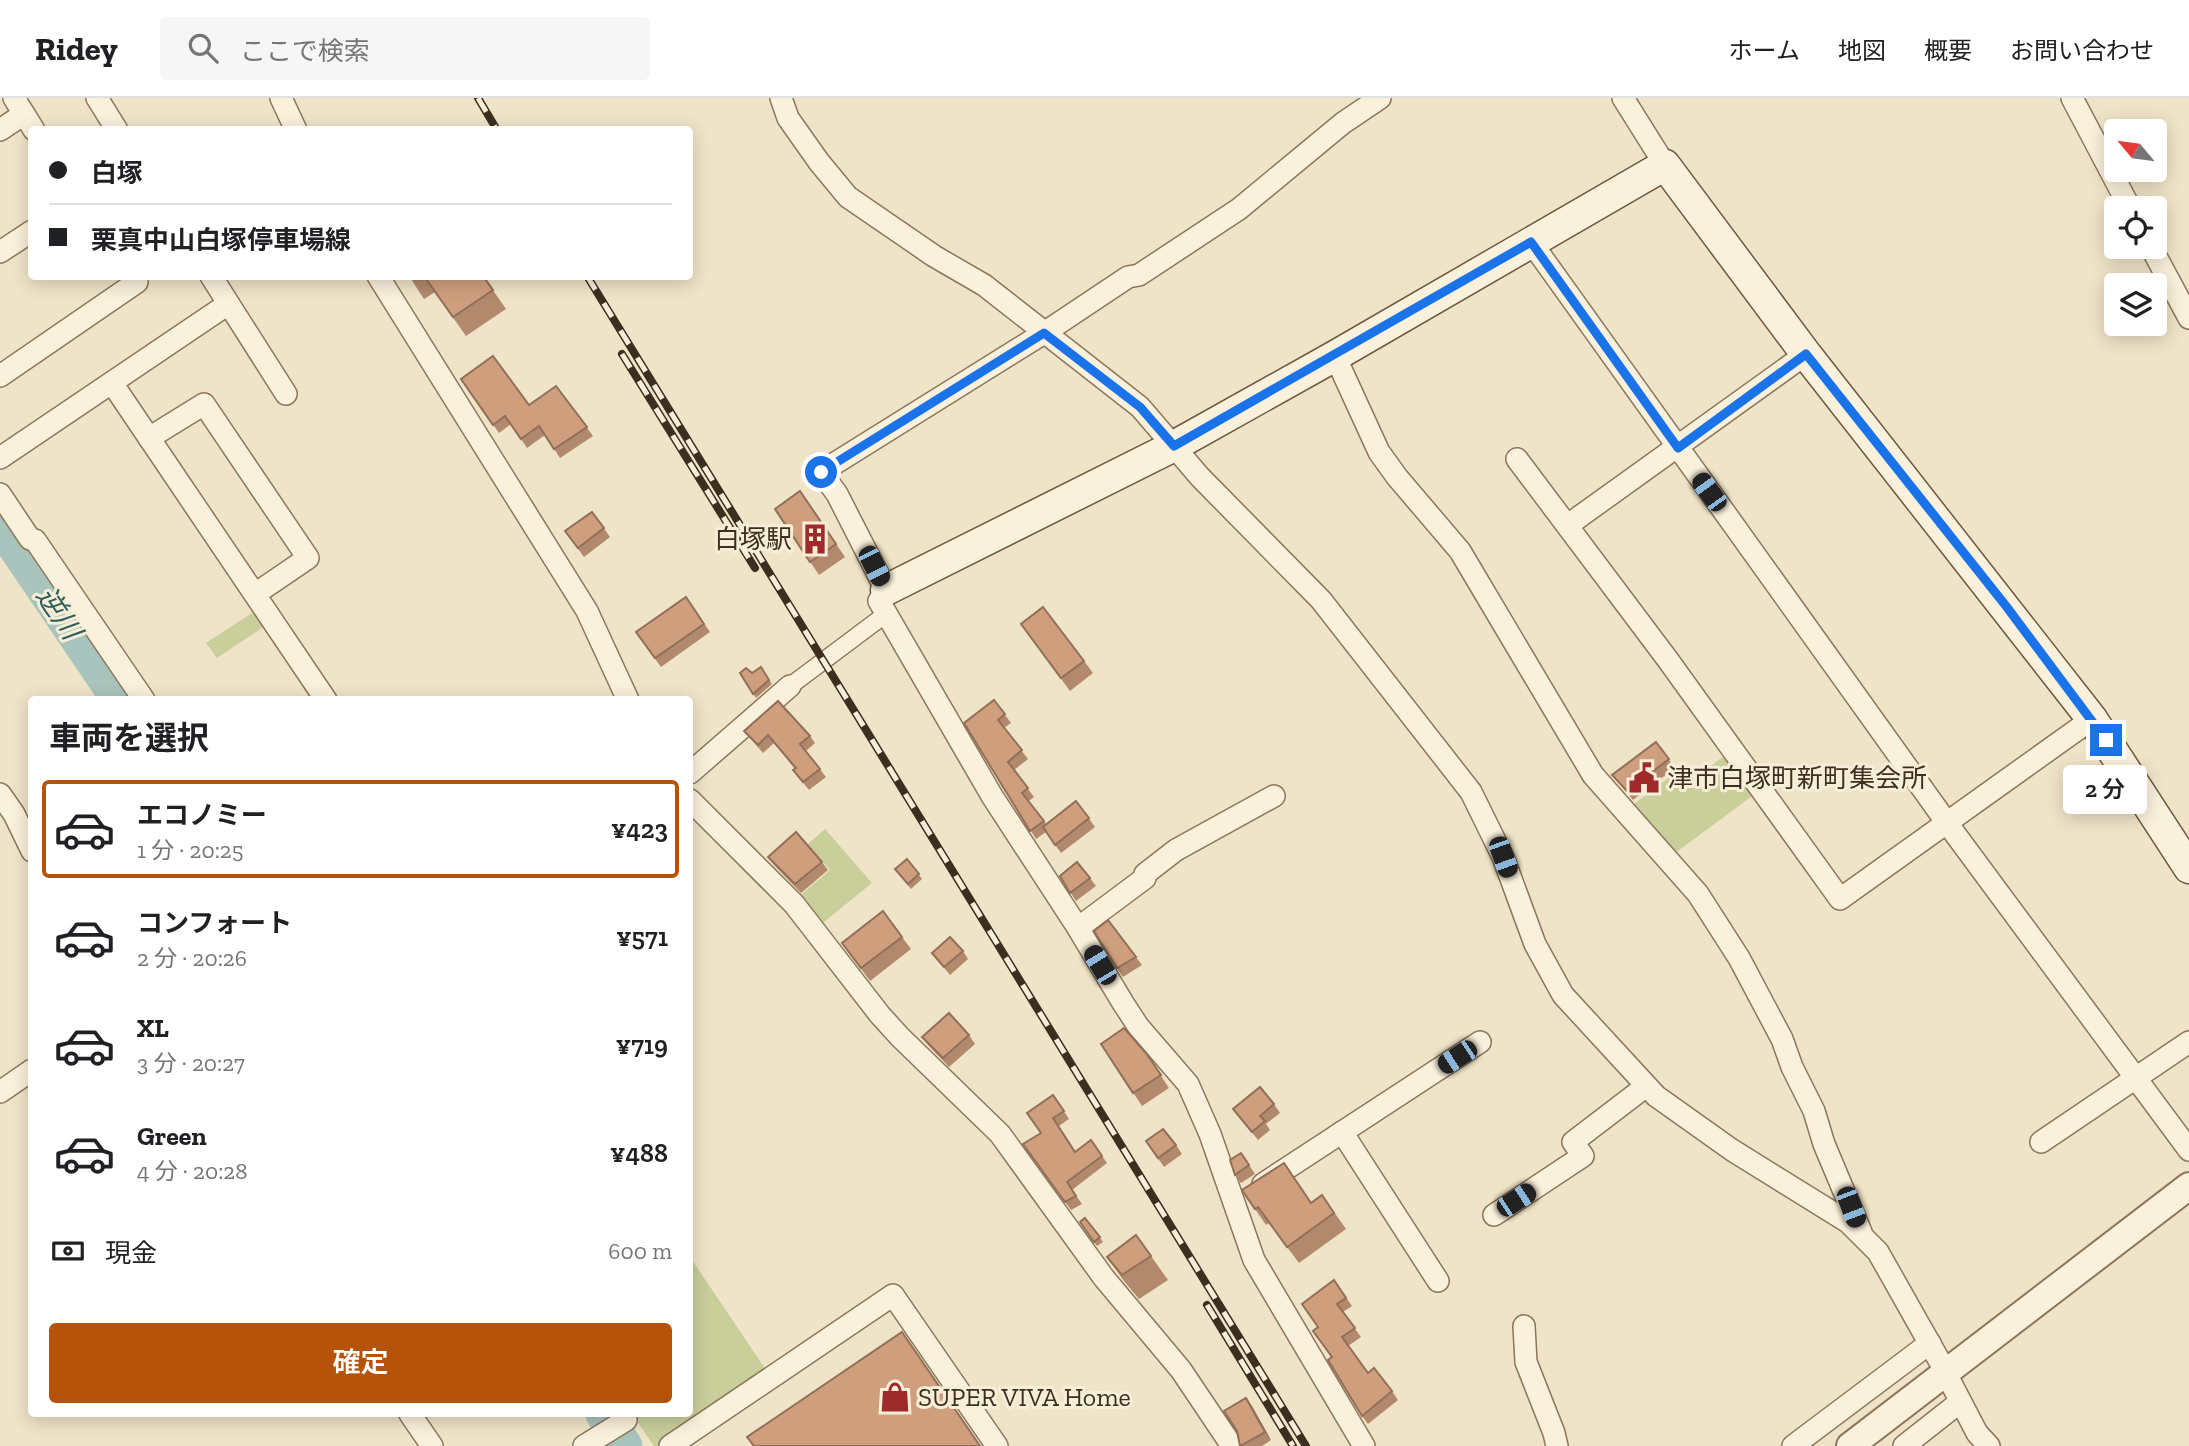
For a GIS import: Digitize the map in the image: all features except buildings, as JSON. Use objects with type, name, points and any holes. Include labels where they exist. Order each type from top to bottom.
[{"type":"main road","points":[[886,602],[1335,356],[1665,165],[1806,354],[2092,719],[2189,868]]},
{"type":"street","points":[[97,98],[114,126]]},
{"type":"street","points":[[281,98],[294,126]]},
{"type":"street","points":[[781,98],[788,118],[848,197],[934,256],[984,285],[1140,407],[1200,477],[1321,600],[1471,792],[1496,841],[1535,944],[1563,995],[1645,1087],[1732,1150],[1848,1222],[1878,1252],[1977,1433],[1989,1446]]},
{"type":"street","points":[[1364,1446],[1254,1260],[1210,1133],[1188,1084],[1138,1026],[992,796],[886,602],[837,494],[821,472],[1044,333],[1128,277],[1139,275],[1239,209],[1342,123],[1380,98]]},
{"type":"street","points":[[1623,98],[1665,165]]},
{"type":"street","points":[[2071,98],[2124,196]]},
{"type":"street","points":[[0,130],[24,114]]},
{"type":"street","points":[[0,252],[28,234]]},
{"type":"street","points":[[1531,242],[1947,823],[2189,1150]]},
{"type":"street","points":[[2157,259],[2189,318]]},
{"type":"street","points":[[0,376],[137,282],[136,280]]},
{"type":"street","points":[[213,280],[286,394]]},
{"type":"street","points":[[381,280],[587,611],[626,696]]},
{"type":"street","points":[[0,458],[228,304]]},
{"type":"street","points":[[1568,525],[1806,354]]},
{"type":"street","points":[[1335,356],[1379,452],[1460,551],[1593,775],[1698,894],[1740,958],[1782,1039],[1791,1067],[1814,1111],[1828,1156],[1863,1237]]},
{"type":"street","points":[[112,383],[323,696]]},
{"type":"street","points":[[149,438],[204,404],[219,426],[308,558],[255,594]]},
{"type":"street","points":[[1517,459],[1840,899],[2092,719]]},
{"type":"street","points":[[0,494],[30,539],[35,540],[141,696]]},
{"type":"street","points":[[693,770],[886,602]]},
{"type":"street","points":[[0,794],[28,843]]},
{"type":"street","points":[[1078,928],[1145,878],[1145,874],[1176,850],[1273,796]]},
{"type":"street","points":[[693,803],[794,904],[900,1037],[1000,1134],[1104,1278],[1181,1370],[1232,1446]]},
{"type":"street","points":[[1235,1203],[1480,1042]]},
{"type":"street","points":[[2041,1142],[2189,1042]]},
{"type":"street","points":[[0,1092],[28,1073]]},
{"type":"street","points":[[1494,1215],[1583,1156],[1573,1143],[1645,1087]]},
{"type":"street","points":[[1342,1132],[1438,1281]]},
{"type":"street","points":[[1850,1446],[2189,1186]]},
{"type":"street","points":[[670,1446],[893,1295],[997,1446]]},
{"type":"street","points":[[1524,1326],[1526,1362],[1558,1446]]},
{"type":"street","points":[[1793,1446],[1930,1343]]},
{"type":"street","points":[[1903,1446],[1960,1402]]},
{"type":"street","points":[[412,1417],[432,1446]]},
{"type":"street","points":[[584,1446],[625,1420]]},
{"type":"green space","points":[[255,611],[265,626],[217,658],[206,643]]},
{"type":"green space","points":[[1727,754],[1755,794],[1671,856],[1627,809],[1679,770],[1689,782]]},
{"type":"green space","points":[[825,829],[872,883],[819,926],[797,898],[830,870],[808,844]]},
{"type":"green space","points":[[693,1261],[766,1370],[654,1446],[634,1417],[693,1417]]},
{"type":"waterway","name":"逆川","points":[[0,525],[116,696]]},
{"type":"waterway","name":"逆川","points":[[605,1417],[625,1446]]},
{"type":"railway","points":[[478,98],[495,126]]},
{"type":"railway","points":[[589,280],[1306,1446]]},
{"type":"railway","points":[[622,354],[755,568]]},
{"type":"railway","points":[[1207,1305],[1293,1446]]},
{"type":"place","name":"白塚駅","points":[[815,539]]},
{"type":"place","name":"津市白塚町新町集会所","points":[[1644,778]]},
{"type":"place","name":"SUPER VIVA Home","points":[[895,1397]]},
{"type":"route","points":[[821,472],[1044,333],[1140,407],[1174,446],[1531,242],[1678,448],[1806,354],[2006,606],[2106,740]]}]
